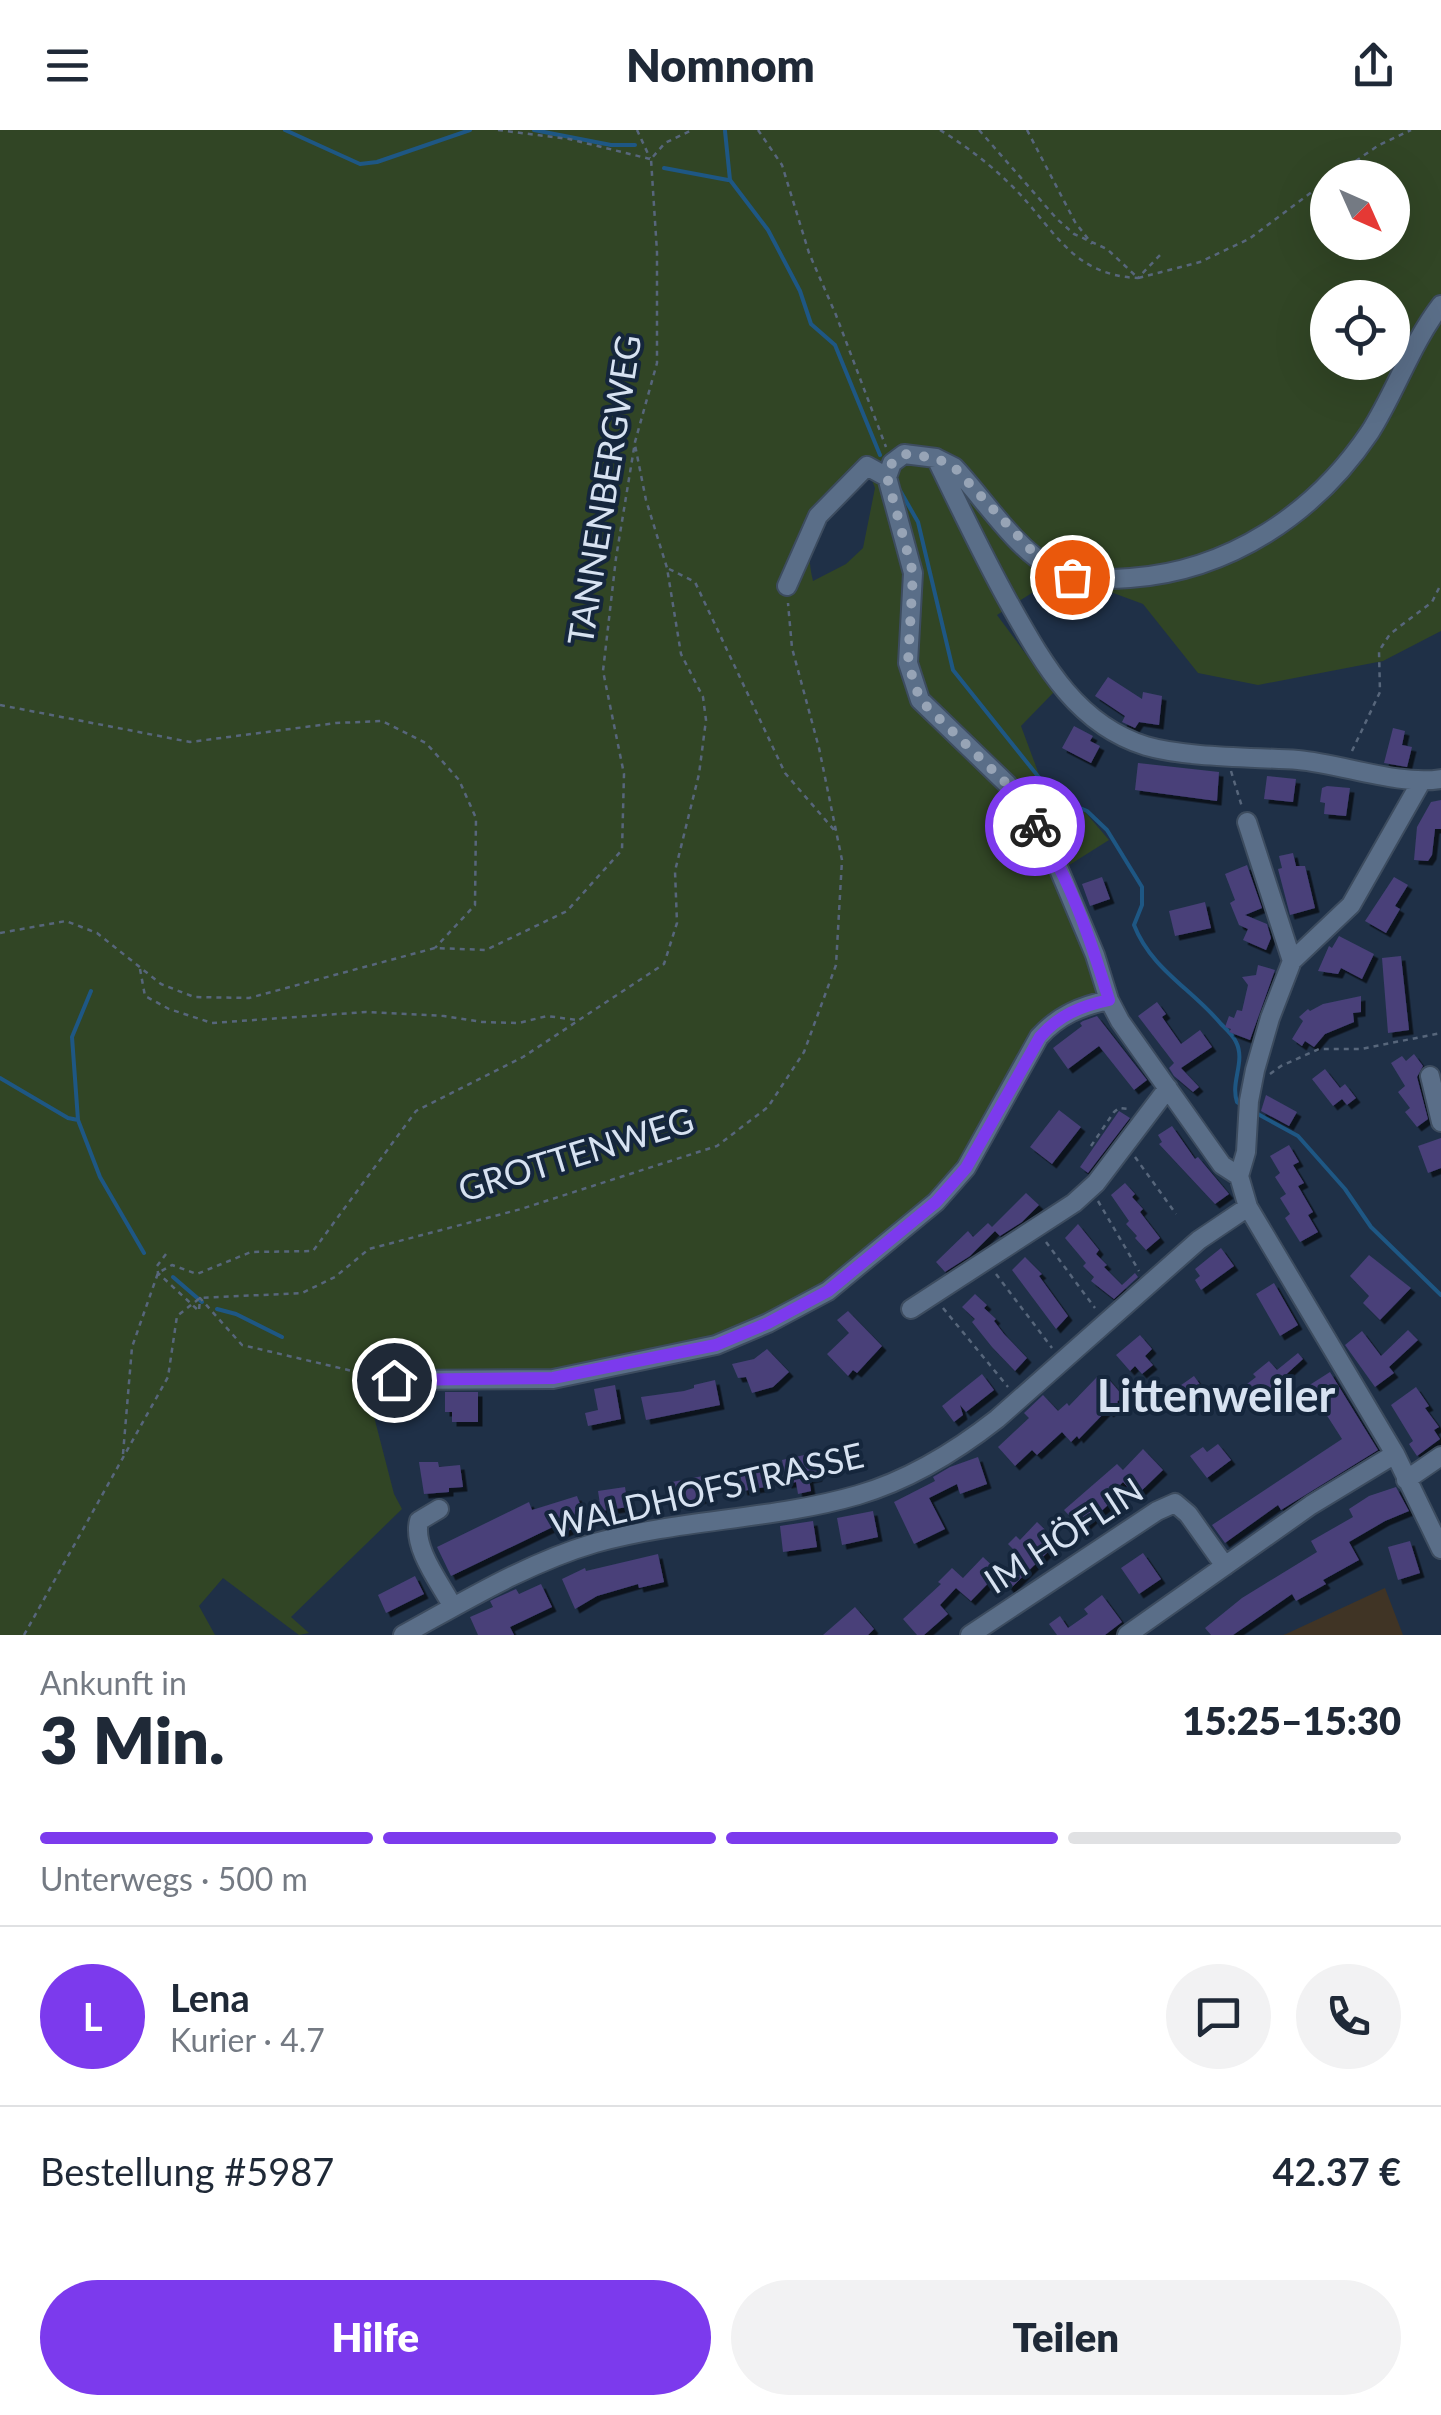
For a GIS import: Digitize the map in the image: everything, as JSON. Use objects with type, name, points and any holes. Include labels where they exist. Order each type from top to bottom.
[{"type":"street","points":[[889,470],[904,454],[936,458],[954,467],[1044,564],[1072,577],[1102,580],[1158,576],[1199,566],[1271,532],[1328,484],[1369,432],[1441,305]]},
{"type":"street","points":[[936,458],[978,547],[1036,654],[1077,705],[1112,731],[1146,746],[1182,752],[1344,766],[1421,782],[1441,779]]},
{"type":"street","points":[[787,586],[818,516],[866,466],[889,470]]},
{"type":"street","points":[[889,470],[913,573],[908,663],[920,700],[1007,784],[1050,848],[1095,955],[1109,1000],[1222,1165],[1240,1176]]},
{"type":"street","points":[[1421,782],[1351,904],[1292,962],[1270,1018],[1250,1100],[1240,1176],[1248,1207],[1395,1454],[1441,1549]]},
{"type":"street","points":[[1247,822],[1292,962]]},
{"type":"street","points":[[394,1380],[553,1378],[716,1345],[768,1323],[828,1291],[936,1202],[966,1168],[1048,1026],[1080,1006],[1109,1000]]},
{"type":"street","points":[[1430,1076],[1441,1122]]},
{"type":"street","points":[[911,1309],[1036,1229],[1090,1188],[1168,1088]]},
{"type":"street","name":"WALDHOFSTRASSE","points":[[403,1635],[552,1557],[598,1542],[859,1495],[930,1464],[966,1443],[1199,1240],[1248,1207]]},
{"type":"street","points":[[1127,1635],[1311,1506],[1395,1454]]},
{"type":"street","points":[[1406,1480],[1441,1456]]},
{"type":"street","name":"IM HÖFLIN","points":[[970,1635],[1157,1511],[1176,1503],[1225,1566]]},
{"type":"street","points":[[439,1508],[418,1521],[416,1530],[453,1607]]},
{"type":"path","points":[[498,130],[570,138],[651,159]]},
{"type":"path","points":[[637,130],[651,159]]},
{"type":"path","points":[[651,159],[664,143],[692,130]]},
{"type":"path","points":[[758,130],[782,165],[809,253],[836,315],[889,470]]},
{"type":"path","points":[[940,130],[966,146],[1013,187],[1082,264],[1122,278],[1138,278],[1200,262],[1249,239],[1310,193]]},
{"type":"path","points":[[979,130],[1057,219],[1093,245],[1107,250],[1138,278]]},
{"type":"path","points":[[1027,130],[1075,222],[1093,245]]},
{"type":"path","points":[[1357,160],[1411,130]]},
{"type":"path","name":"TANNENBERGWEG","points":[[0,933],[66,921],[98,933],[161,984],[194,996],[249,998],[434,948],[486,950],[567,910],[622,850],[624,774],[603,670],[635,442],[657,363],[657,252],[651,159]]},
{"type":"path","points":[[1138,278],[1160,255]]},
{"type":"path","points":[[122,1456],[132,1347],[158,1273],[172,1266],[198,1274],[251,1252],[313,1251],[416,1111],[522,1056],[664,964],[677,923],[675,871],[699,774],[706,720],[703,696],[681,654],[668,568],[646,500],[635,442]]},
{"type":"path","points":[[668,568],[695,582],[786,773],[837,834]]},
{"type":"path","points":[[1344,766],[1380,692],[1379,651],[1390,634],[1432,602],[1441,584]]},
{"type":"path","name":"GROTTENWEG","points":[[200,1298],[302,1293],[334,1277],[368,1249],[521,1209],[718,1146],[768,1108],[804,1052],[836,965],[842,860],[792,648],[787,586]]},
{"type":"path","points":[[0,705],[190,742],[336,723],[382,721],[426,743],[459,780],[476,818],[475,905],[434,948]]},
{"type":"path","points":[[1227,760],[1247,822]]},
{"type":"path","points":[[140,968],[144,996],[212,1023],[366,1012],[482,1022],[519,1023],[547,1016],[577,1020]]},
{"type":"path","points":[[1250,1100],[1258,1084],[1281,1066],[1319,1050],[1361,1049],[1441,1034]]},
{"type":"path","points":[[1091,1146],[1114,1112],[1123,1108]]},
{"type":"path","points":[[1126,1144],[1176,1214]]},
{"type":"path","points":[[1090,1188],[1148,1286]]},
{"type":"path","points":[[1036,1229],[1105,1323]]},
{"type":"path","points":[[166,1254],[156,1266],[158,1273],[199,1311],[200,1298]]},
{"type":"path","points":[[986,1261],[1062,1362]]},
{"type":"path","points":[[933,1296],[1018,1400]]},
{"type":"path","points":[[200,1298],[242,1345],[394,1380]]},
{"type":"path","points":[[24,1635],[168,1377],[177,1316],[200,1298]]},
{"type":"shaded area","points":[[1385,1588],[1403,1635],[1283,1635],[1286,1634]]},
{"type":"green space","points":[[0,130],[1441,130],[1441,631],[1383,661],[1258,685],[1198,673],[1143,604],[1062,574],[997,615],[1054,692],[1021,726],[1044,788],[1065,805],[1085,812],[1109,840],[1055,874],[1091,959],[1097,993],[1081,997],[1040,1024],[994,1114],[938,1193],[831,1282],[792,1306],[696,1344],[547,1377],[428,1386],[370,1401],[394,1494],[402,1509],[291,1617],[309,1633],[299,1635],[223,1578],[199,1606],[215,1635],[0,1635]],"holes":[[[867,467],[875,488],[863,548],[846,564],[813,581],[810,545],[814,530],[830,504]]]},
{"type":"building","points":[[1108,677],[1142,699],[1143,692],[1162,696],[1159,725],[1139,722],[1135,728],[1122,722],[1125,716],[1095,696]]},
{"type":"building","points":[[1074,726],[1093,736],[1090,741],[1100,746],[1091,763],[1062,748]]},
{"type":"building","points":[[1393,728],[1405,731],[1402,745],[1412,747],[1407,767],[1384,763]]},
{"type":"building","points":[[1138,763],[1219,772],[1217,801],[1135,790]]},
{"type":"building","points":[[1267,776],[1296,779],[1293,802],[1264,799]]},
{"type":"building","points":[[1322,788],[1350,788],[1346,816],[1324,814],[1325,803],[1320,802]]},
{"type":"building","points":[[1441,800],[1441,829],[1435,829],[1432,855],[1428,861],[1414,860],[1417,827],[1431,802]]},
{"type":"building","points":[[1293,853],[1296,866],[1305,866],[1315,908],[1290,915],[1278,869],[1282,868],[1279,856]]},
{"type":"building","points":[[1247,865],[1262,908],[1245,915],[1267,924],[1271,938],[1266,950],[1243,940],[1248,929],[1239,925],[1230,903],[1235,900],[1225,874]]},
{"type":"building","points":[[1102,877],[1110,899],[1090,906],[1082,884]]},
{"type":"building","points":[[1394,877],[1408,885],[1395,906],[1400,909],[1386,933],[1365,921]]},
{"type":"building","points":[[1205,902],[1211,928],[1175,936],[1169,911]]},
{"type":"building","points":[[1339,936],[1374,954],[1362,979],[1341,968],[1338,974],[1318,971],[1329,946],[1332,948]]},
{"type":"building","points":[[1401,956],[1409,1030],[1388,1033],[1382,958]]},
{"type":"building","points":[[1258,965],[1275,970],[1250,1040],[1225,1027],[1229,1016],[1234,1018],[1237,1010],[1242,1011],[1248,985],[1242,977],[1256,975]]},
{"type":"building","points":[[1361,996],[1361,1012],[1353,1013],[1354,1022],[1325,1034],[1314,1047],[1305,1041],[1302,1046],[1292,1039],[1303,1021],[1299,1017],[1308,1009]]},
{"type":"building","points":[[1157,1002],[1166,1014],[1162,1017],[1181,1044],[1200,1030],[1212,1047],[1181,1068],[1199,1087],[1193,1092],[1174,1076],[1169,1068],[1174,1063],[1138,1016]]},
{"type":"building","points":[[1097,1016],[1147,1080],[1134,1090],[1099,1046],[1068,1069],[1053,1048],[1082,1026],[1080,1023]]},
{"type":"building","points":[[1414,1054],[1423,1066],[1417,1077],[1428,1119],[1417,1127],[1405,1112],[1410,1108],[1398,1092],[1405,1086],[1391,1063],[1402,1056],[1406,1061]]},
{"type":"building","points":[[1325,1069],[1340,1088],[1345,1084],[1356,1098],[1347,1105],[1342,1099],[1333,1106],[1312,1079]]},
{"type":"building","points":[[1266,1095],[1297,1112],[1289,1126],[1261,1111]]},
{"type":"building","points":[[1059,1110],[1081,1127],[1052,1164],[1030,1147]]},
{"type":"building","points":[[1119,1111],[1130,1118],[1088,1173],[1080,1167]]},
{"type":"building","points":[[1172,1126],[1195,1159],[1198,1157],[1229,1194],[1215,1204],[1159,1144],[1162,1142],[1158,1135]]},
{"type":"building","points":[[1441,1138],[1441,1168],[1428,1173],[1418,1146]]},
{"type":"building","points":[[1289,1145],[1299,1162],[1293,1165],[1304,1183],[1298,1186],[1313,1212],[1308,1215],[1318,1232],[1300,1242],[1285,1218],[1290,1214],[1280,1198],[1286,1194],[1275,1177],[1280,1173],[1270,1156]]},
{"type":"building","points":[[1125,1183],[1160,1238],[1146,1250],[1111,1195]]},
{"type":"building","points":[[1026,1193],[1039,1205],[1022,1222],[1000,1236],[995,1231],[970,1256],[945,1272],[936,1262],[968,1231],[973,1237],[988,1223],[992,1227]]},
{"type":"building","points":[[1078,1224],[1099,1250],[1096,1254],[1107,1265],[1104,1267],[1122,1285],[1135,1273],[1138,1277],[1114,1299],[1091,1281],[1094,1277],[1083,1266],[1086,1263],[1065,1238]]},
{"type":"building","points":[[1221,1248],[1234,1266],[1201,1290],[1195,1280],[1200,1276],[1195,1269]]},
{"type":"building","points":[[1369,1255],[1411,1288],[1380,1320],[1363,1303],[1369,1296],[1350,1276]]},
{"type":"building","points":[[1025,1257],[1042,1274],[1039,1276],[1068,1316],[1056,1329],[1012,1270]]},
{"type":"building","points":[[1274,1283],[1298,1325],[1280,1336],[1256,1294]]},
{"type":"building","points":[[975,1294],[1027,1358],[1015,1371],[962,1307]]},
{"type":"building","points":[[848,1311],[882,1346],[857,1373],[853,1370],[848,1376],[827,1354],[849,1333],[837,1320]]},
{"type":"building","points":[[1408,1330],[1418,1340],[1389,1367],[1394,1373],[1375,1387],[1345,1345],[1362,1331],[1381,1356]]},
{"type":"building","points":[[1140,1335],[1152,1349],[1145,1356],[1153,1365],[1142,1374],[1135,1366],[1130,1371],[1116,1355]]},
{"type":"building","points":[[767,1349],[789,1372],[773,1387],[752,1393],[746,1377],[738,1378],[732,1364],[754,1359]]},
{"type":"building","points":[[1298,1353],[1303,1359],[1255,1403],[1242,1388],[1269,1361],[1277,1370]]},
{"type":"building","points":[[1330,1372],[1378,1450],[1281,1510],[1278,1505],[1225,1543],[1212,1525],[1342,1439],[1308,1386]]},
{"type":"building","points":[[982,1374],[994,1390],[966,1412],[960,1405],[963,1415],[954,1422],[942,1406]]},
{"type":"building","points":[[1105,1375],[1123,1396],[1079,1439],[1077,1436],[1071,1442],[1062,1432],[1037,1455],[1032,1450],[1015,1466],[998,1447],[1029,1418],[1024,1413],[1043,1395],[1058,1411],[1067,1403],[1069,1406],[1097,1377],[1099,1380]]},
{"type":"building","points":[[1194,1376],[1206,1393],[1186,1407],[1174,1390]]},
{"type":"building","points":[[715,1380],[720,1405],[646,1420],[641,1397],[684,1391]]},
{"type":"building","points":[[615,1385],[621,1419],[588,1426],[585,1413],[598,1410],[594,1389]]},
{"type":"building","points":[[1416,1387],[1439,1427],[1434,1430],[1440,1439],[1417,1456],[1409,1444],[1413,1441],[1391,1405]]},
{"type":"building","points":[[445,1392],[478,1392],[478,1422],[452,1422],[452,1412],[445,1412]]},
{"type":"building","points":[[1218,1444],[1231,1460],[1207,1478],[1190,1456],[1203,1447],[1207,1452]]},
{"type":"building","points":[[1143,1449],[1163,1470],[1136,1496],[1123,1482],[1104,1501],[1108,1505],[1082,1529],[1064,1510],[1117,1464],[1123,1470]]},
{"type":"building","points":[[813,1453],[818,1477],[809,1479],[811,1491],[798,1494],[796,1482],[787,1484],[782,1460]]},
{"type":"building","points":[[978,1457],[987,1484],[960,1494],[957,1484],[929,1498],[945,1529],[914,1544],[894,1502],[935,1481],[933,1477],[950,1467]]},
{"type":"building","points":[[419,1462],[438,1462],[439,1467],[460,1465],[463,1487],[424,1494]]},
{"type":"building","points":[[761,1463],[765,1487],[743,1491],[739,1467]]},
{"type":"building","points":[[703,1476],[708,1498],[676,1504],[672,1482]]},
{"type":"building","points":[[625,1487],[628,1507],[601,1511],[598,1491]]},
{"type":"building","points":[[1396,1487],[1409,1511],[1349,1542],[1359,1560],[1296,1601],[1292,1594],[1233,1635],[1211,1635],[1205,1628],[1242,1598],[1317,1552],[1311,1541],[1353,1517],[1349,1509],[1369,1496]]},
{"type":"building","points":[[577,1496],[587,1522],[563,1533],[559,1524],[451,1576],[437,1547],[529,1502],[532,1510]]},
{"type":"building","points":[[873,1511],[878,1537],[842,1545],[837,1518]]},
{"type":"building","points":[[813,1521],[817,1547],[783,1552],[780,1526]]},
{"type":"building","points":[[1037,1522],[1058,1542],[1010,1589],[999,1576],[1021,1557],[1008,1544],[1016,1536],[1020,1540]]},
{"type":"building","points":[[1410,1541],[1420,1573],[1398,1580],[1388,1547]]},
{"type":"building","points":[[1143,1553],[1161,1579],[1139,1594],[1121,1568]]},
{"type":"building","points":[[658,1554],[664,1582],[639,1588],[638,1584],[597,1596],[575,1609],[562,1579],[585,1568],[586,1571]]},
{"type":"building","points":[[983,1557],[999,1572],[971,1601],[956,1588],[940,1605],[948,1614],[924,1635],[917,1635],[903,1619],[941,1584],[938,1582],[952,1568],[963,1578]]},
{"type":"building","points":[[415,1576],[424,1594],[386,1613],[378,1595]]},
{"type":"building","points":[[541,1584],[552,1607],[510,1627],[514,1635],[478,1635],[470,1617],[493,1607],[490,1601],[496,1598],[516,1589],[519,1594]]},
{"type":"building","points":[[1102,1595],[1122,1622],[1105,1635],[1057,1635],[1049,1624],[1060,1616],[1068,1628],[1088,1614],[1084,1609]]},
{"type":"building","points":[[855,1607],[874,1629],[868,1635],[823,1635]]},
{"type":"waterway","points":[[285,130],[360,164],[377,162],[470,130]]},
{"type":"waterway","points":[[534,130],[611,145],[635,145]]},
{"type":"waterway","points":[[725,131],[730,180],[768,230],[800,291],[811,324],[835,345],[880,455]]},
{"type":"waterway","points":[[664,168],[728,180]]},
{"type":"waterway","points":[[898,487],[918,522],[953,670],[1045,785],[1066,802],[1087,811],[1107,830],[1142,887],[1142,905],[1134,925],[1141,940],[1161,966],[1236,1042],[1239,1057],[1235,1094],[1243,1106]]},
{"type":"waterway","points":[[78,1120],[72,1037],[91,991]]},
{"type":"waterway","points":[[0,1078],[78,1120],[100,1177],[144,1253]]},
{"type":"waterway","points":[[1256,1113],[1298,1136],[1345,1189],[1371,1227],[1441,1295]]},
{"type":"waterway","points":[[173,1277],[202,1302]]},
{"type":"waterway","points":[[217,1309],[282,1337]]},
{"type":"way so far","points":[[1035,826],[1007,784],[920,700],[908,663],[913,573],[887,477],[892,463],[904,454],[936,458],[954,467],[1016,538],[1044,564],[1072,577]]},
{"type":"district","name":"Littenweiler","points":[[1216,1396]]},
{"type":"route","points":[[394,1380],[553,1378],[716,1345],[828,1291],[936,1202],[966,1168],[1048,1026],[1080,1006],[1109,1000],[1075,904],[1050,848],[1035,826]]}]
